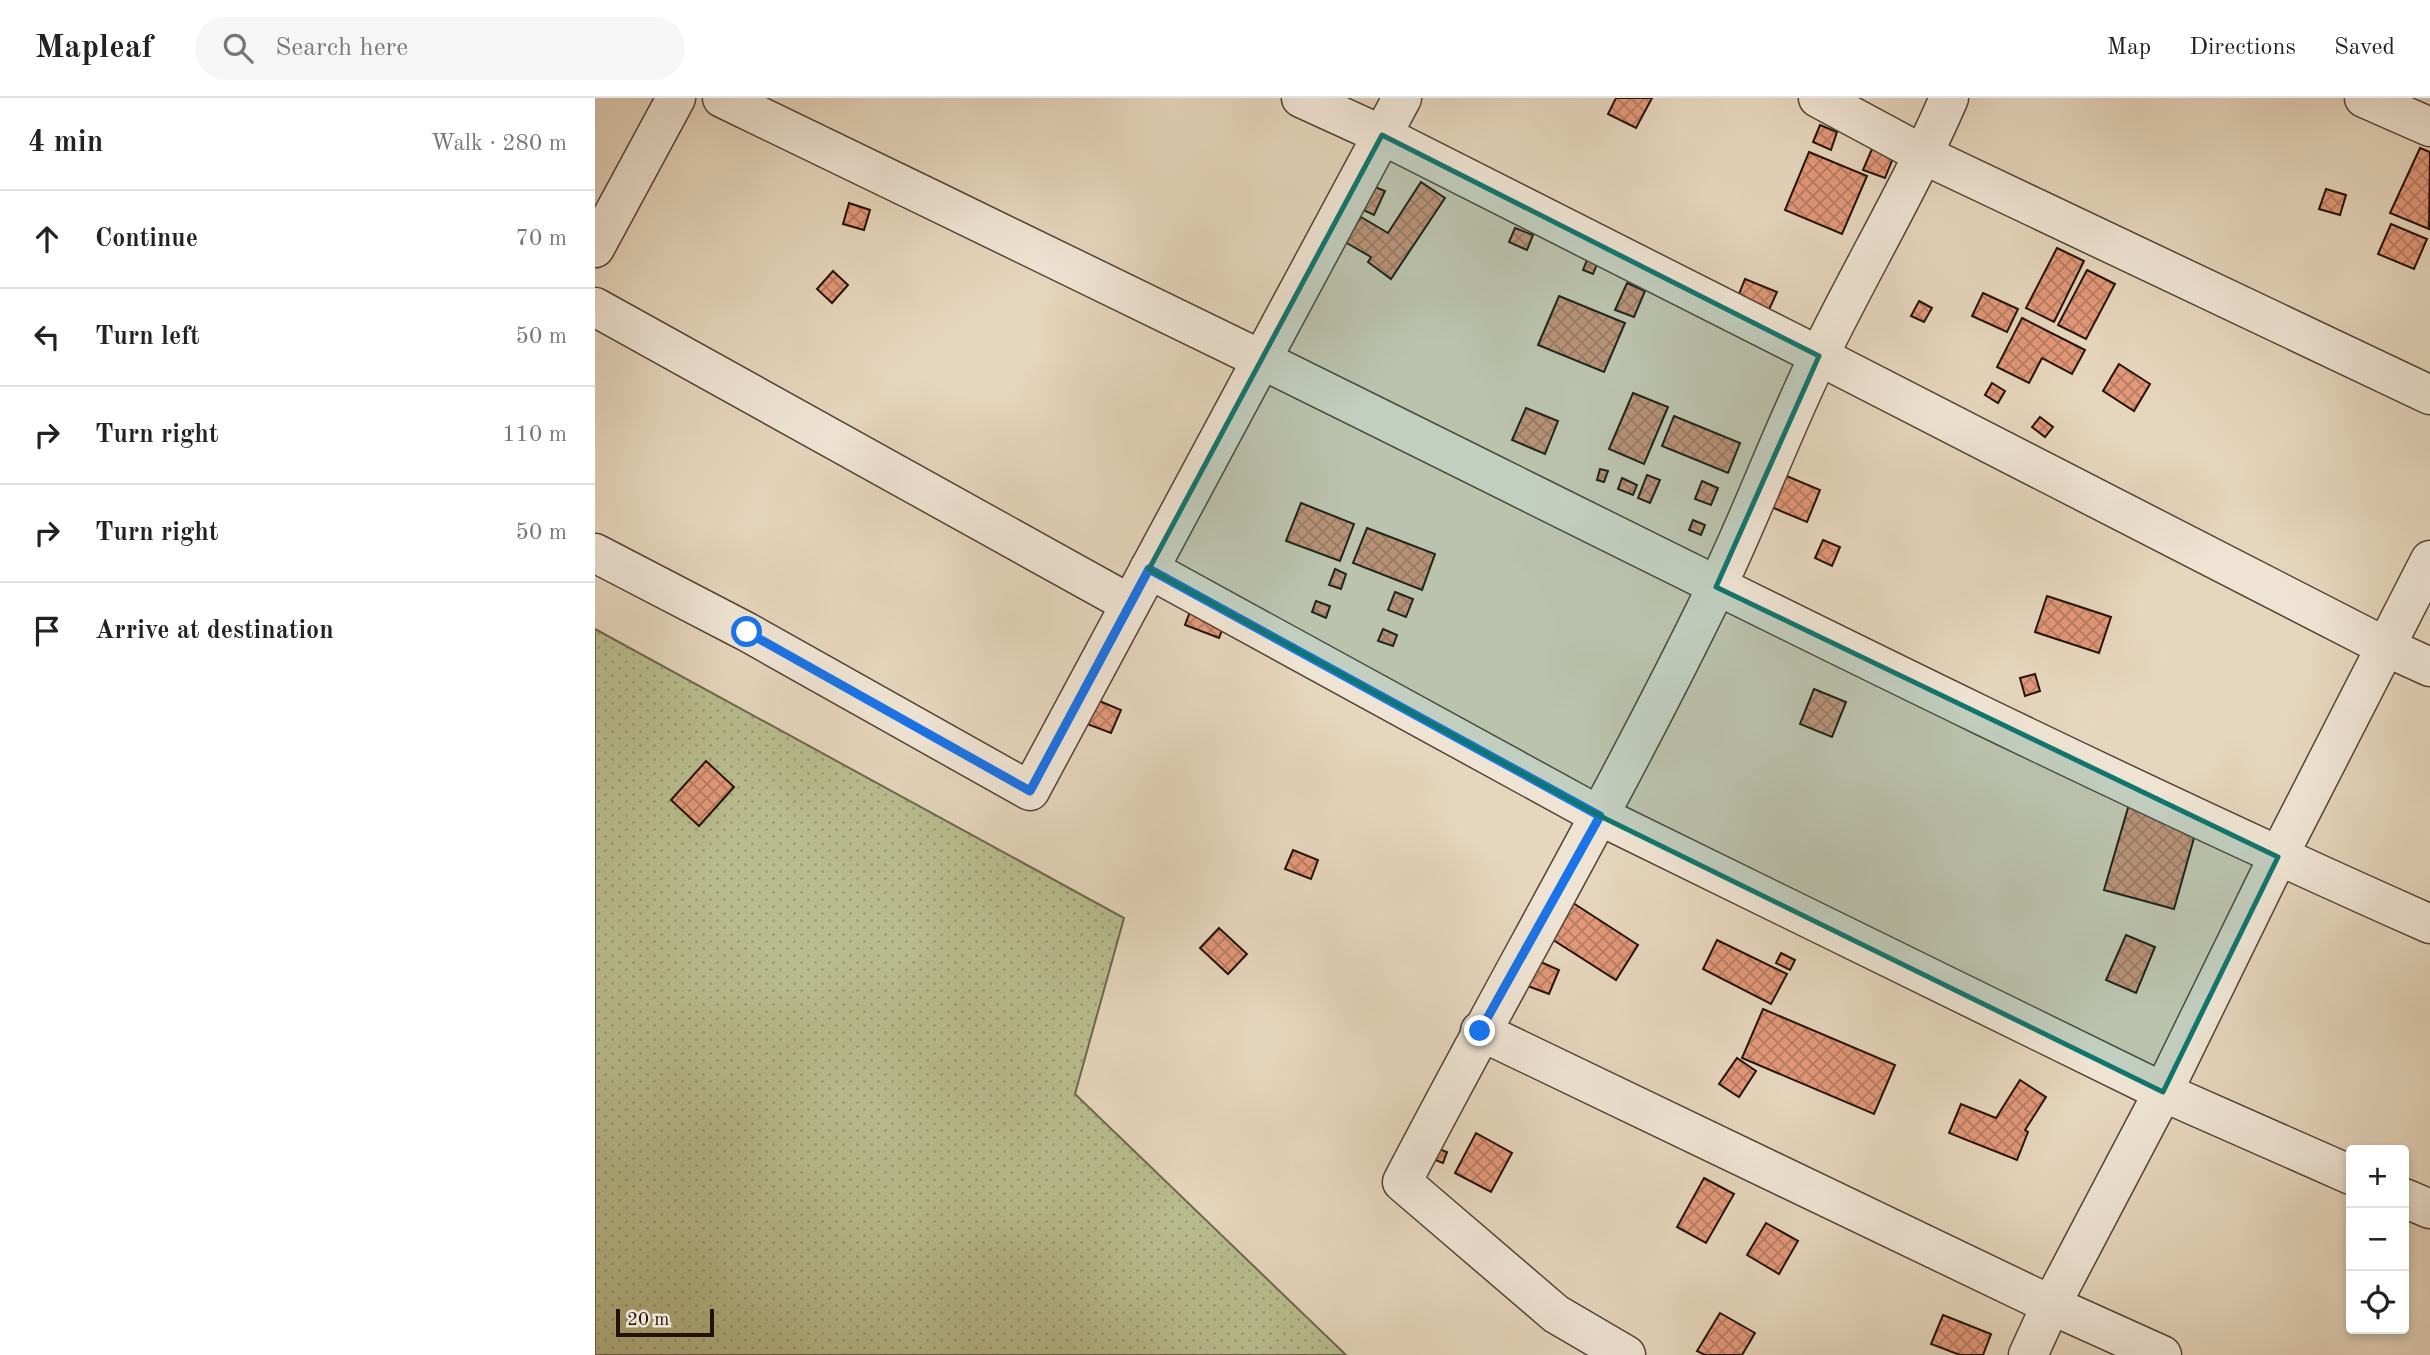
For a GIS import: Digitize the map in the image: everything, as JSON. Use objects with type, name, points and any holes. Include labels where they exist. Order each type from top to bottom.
[{"type":"street","points":[[595,248],[675,98]]},
{"type":"street","points":[[722,98],[1261,360],[1716,587],[2279,857],[2430,924]]},
{"type":"street","points":[[1301,98],[1382,135],[1819,355],[2386,648],[2430,667]]},
{"type":"street","points":[[595,553],[747,632],[1030,791],[1402,98]]},
{"type":"street","points":[[1818,98],[1924,155],[2430,395]]},
{"type":"street","points":[[1626,1355],[1556,1314],[1402,1182],[1480,1031],[1600,816],[1716,587],[1819,355],[1924,155],[1949,98]]},
{"type":"street","points":[[2364,98],[2430,127]]},
{"type":"street","points":[[595,307],[1130,604]]},
{"type":"street","points":[[2028,1355],[2430,561]]},
{"type":"street","points":[[1149,569],[1600,816],[2163,1093],[2346,1173]]},
{"type":"street","points":[[1480,1031],[2162,1355]]},
{"type":"street","points":[[2409,1200],[2430,1209]]},
{"type":"highlighted area","points":[[1382,135],[1819,356],[1716,587],[2278,857],[2163,1092],[1600,816],[1149,569]]},
{"type":"green space","points":[[595,629],[1124,918],[1075,1094],[1346,1355],[595,1355]]},
{"type":"building","points":[[1616,98],[1652,98],[1636,128],[1608,114]]},
{"type":"building","points":[[1820,125],[1837,132],[1831,150],[1813,142]]},
{"type":"building","points":[[1874,144],[1895,153],[1885,178],[1863,170]]},
{"type":"building","points":[[2420,148],[2430,152],[2429,229],[2390,213]]},
{"type":"building","points":[[1809,152],[1867,176],[1842,234],[1785,210]]},
{"type":"building","points":[[1421,182],[1445,198],[1391,279],[1368,262],[1371,257],[1345,242],[1361,217],[1388,233]]},
{"type":"building","points":[[1370,185],[1385,191],[1374,215],[1359,208]]},
{"type":"building","points":[[2326,189],[2346,195],[2340,215],[2319,209]]},
{"type":"building","points":[[849,203],[870,210],[864,230],[843,224]]},
{"type":"building","points":[[2391,224],[2427,239],[2414,269],[2378,254]]},
{"type":"building","points":[[1515,228],[1533,235],[1527,250],[1509,242]]},
{"type":"building","points":[[2057,248],[2084,261],[2054,322],[2026,308]]},
{"type":"building","points":[[1587,260],[1597,264],[1593,274],[1583,270]]},
{"type":"building","points":[[2087,270],[2115,284],[2086,339],[2058,325]]},
{"type":"building","points":[[833,271],[848,285],[832,303],[817,289]]},
{"type":"building","points":[[1745,279],[1777,292],[1768,312],[1737,299]]},
{"type":"building","points":[[1627,283],[1645,291],[1634,317],[1615,310]]},
{"type":"building","points":[[1983,293],[2018,309],[2007,332],[1972,316]]},
{"type":"building","points":[[1559,296],[1625,323],[1604,372],[1538,345]]},
{"type":"building","points":[[1919,301],[1932,308],[1924,322],[1911,316]]},
{"type":"building","points":[[2022,318],[2085,350],[2072,374],[2042,358],[2029,383],[1997,367]]},
{"type":"building","points":[[2119,364],[2150,384],[2134,411],[2103,391]]},
{"type":"building","points":[[1992,383],[2005,391],[1998,403],[1985,395]]},
{"type":"building","points":[[1633,393],[1668,407],[1644,464],[1609,449]]},
{"type":"building","points":[[1526,408],[1558,421],[1545,454],[1512,440]]},
{"type":"building","points":[[1674,416],[1740,443],[1728,473],[1662,446]]},
{"type":"building","points":[[2040,417],[2053,427],[2045,437],[2032,427]]},
{"type":"building","points":[[1600,469],[1608,471],[1604,482],[1597,480]]},
{"type":"building","points":[[1777,472],[1820,490],[1807,522],[1764,504]]},
{"type":"building","points":[[1647,475],[1660,480],[1650,503],[1638,498]]},
{"type":"building","points":[[1622,478],[1637,485],[1633,495],[1618,489]]},
{"type":"building","points":[[1702,481],[1718,488],[1711,505],[1695,499]]},
{"type":"building","points":[[1301,503],[1354,524],[1340,561],[1286,541]]},
{"type":"building","points":[[1693,520],[1705,525],[1701,535],[1689,530]]},
{"type":"building","points":[[1367,528],[1435,554],[1422,590],[1353,563]]},
{"type":"building","points":[[1823,540],[1840,547],[1832,566],[1815,558]]},
{"type":"building","points":[[1335,569],[1346,574],[1341,589],[1329,585]]},
{"type":"building","points":[[1395,592],[1413,599],[1406,617],[1388,610]]},
{"type":"building","points":[[1197,593],[1231,606],[1219,638],[1185,625]]},
{"type":"building","points":[[2047,596],[2111,617],[2099,653],[2035,632]]},
{"type":"building","points":[[1316,601],[1330,606],[1326,618],[1312,612]]},
{"type":"building","points":[[1383,629],[1397,635],[1393,646],[1378,641]]},
{"type":"building","points":[[2035,674],[2040,691],[2025,696],[2020,678]]},
{"type":"building","points":[[1814,689],[1846,702],[1832,737],[1800,724]]},
{"type":"building","points":[[1097,700],[1121,710],[1111,733],[1087,724]]},
{"type":"building","points":[[706,761],[734,787],[699,826],[671,800]]},
{"type":"building","points":[[2130,801],[2199,820],[2174,909],[2104,890]]},
{"type":"building","points":[[1293,850],[1318,860],[1311,879],[1285,869]]},
{"type":"building","points":[[1570,901],[1638,945],[1616,980],[1547,936]]},
{"type":"building","points":[[1219,928],[1247,954],[1228,974],[1200,948]]},
{"type":"building","points":[[2126,935],[2155,947],[2136,993],[2106,980]]},
{"type":"building","points":[[1717,940],[1787,974],[1771,1004],[1703,969]]},
{"type":"building","points":[[1781,953],[1795,960],[1790,970],[1776,963]]},
{"type":"building","points":[[1536,960],[1559,970],[1549,994],[1525,985]]},
{"type":"building","points":[[1763,1009],[1895,1065],[1874,1114],[1742,1058]]},
{"type":"building","points":[[1737,1058],[1756,1071],[1739,1097],[1719,1084]]},
{"type":"building","points":[[2020,1080],[2046,1097],[2025,1130],[2028,1132],[2017,1160],[1949,1133],[1961,1104],[1996,1118]]},
{"type":"building","points":[[1476,1133],[1512,1153],[1491,1192],[1455,1173]]},
{"type":"building","points":[[1439,1149],[1447,1152],[1443,1163],[1435,1160]]},
{"type":"building","points":[[1704,1178],[1734,1194],[1706,1243],[1677,1227]]},
{"type":"building","points":[[1766,1223],[1798,1241],[1779,1274],[1747,1255]]},
{"type":"building","points":[[1720,1313],[1755,1333],[1742,1355],[1705,1355],[1697,1351]]},
{"type":"building","points":[[1943,1315],[1991,1334],[1983,1355],[1960,1355],[1931,1344]]},
{"type":"route","points":[[747,632],[1030,791],[1149,569],[1600,816],[1480,1031]]}]
